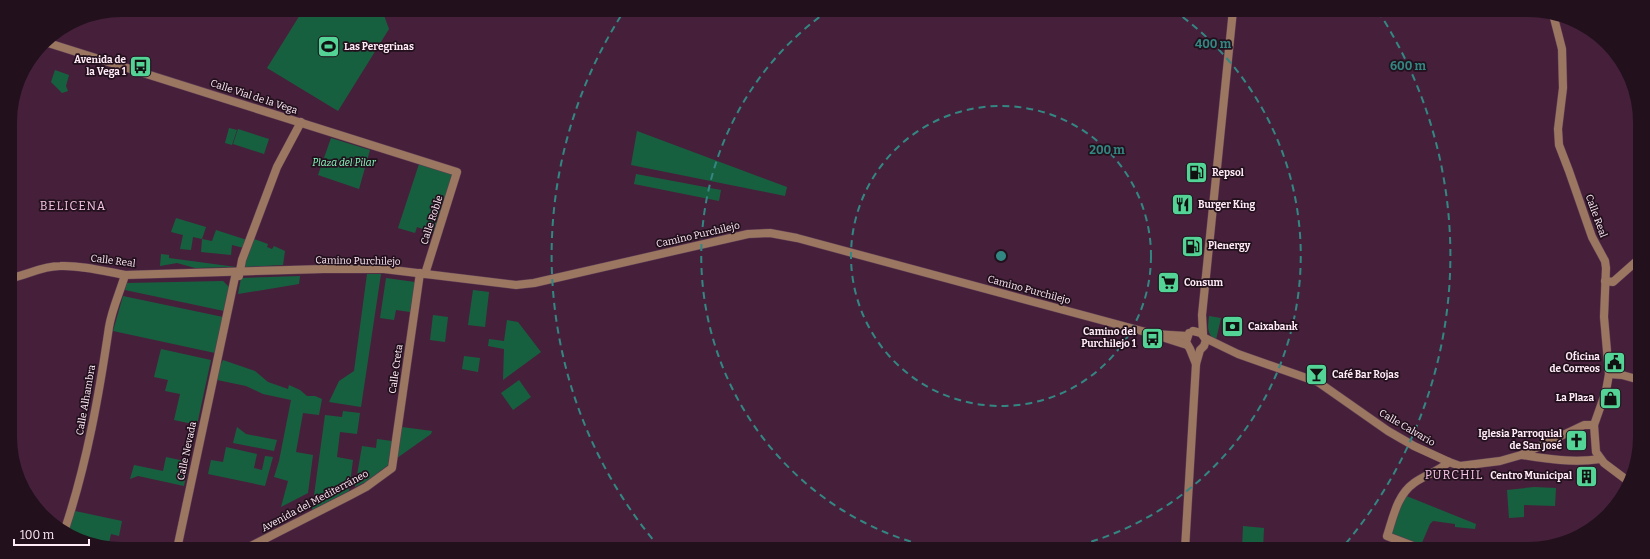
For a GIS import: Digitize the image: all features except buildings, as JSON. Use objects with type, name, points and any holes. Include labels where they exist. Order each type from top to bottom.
[{"type":"street","points":[[1185,542],[1196,364],[1203,342],[1202,315],[1232,17]]},
{"type":"street","name":"Calle Real","points":[[1555,21],[1562,56],[1563,88],[1558,129],[1559,145],[1592,237],[1605,261],[1604,317],[1609,374],[1604,398],[1594,425]]},
{"type":"street","name":"Calle Vial de la Vega","points":[[52,44],[457,172]]},
{"type":"street","name":"Calle Nevada","points":[[178,542],[217,357],[223,349],[239,272],[277,166],[301,122]]},
{"type":"street","name":"Calle Roble","points":[[422,273],[457,172]]},
{"type":"street","name":"Camino Purchilejo","points":[[239,272],[324,269],[384,269],[516,285],[542,281],[745,235],[770,233],[805,240],[1153,334],[1189,347],[1194,351],[1203,342],[1200,332],[1190,334],[1153,334]]},
{"type":"street","points":[[1605,281],[1613,282],[1633,264]]},
{"type":"street","name":"Calle Real","points":[[17,276],[40,269],[60,266],[96,269],[125,275],[239,272]]},
{"type":"street","name":"Calle Creta","points":[[392,468],[422,273]]},
{"type":"street","name":"Calle Alhambra","points":[[66,526],[84,465],[96,413],[109,326],[125,275]]},
{"type":"street","points":[[1196,364],[1189,347],[1190,334],[1202,315]]},
{"type":"street","name":"Calle Calvario","points":[[1203,342],[1218,345],[1318,382],[1388,431],[1414,446],[1460,466],[1500,462],[1521,455],[1534,454],[1584,425],[1594,425]]},
{"type":"street","points":[[1609,374],[1633,378]]},
{"type":"street","points":[[1594,425],[1596,452],[1600,459],[1624,478]]},
{"type":"street","points":[[1534,454],[1588,461],[1600,459]]},
{"type":"street","points":[[1402,542],[1387,536],[1400,497],[1413,483],[1438,471],[1449,462]]},
{"type":"street","name":"Avenida del Mediterráneo","points":[[259,542],[352,495],[366,487],[392,468]]},
{"type":"green space","name":"Las Peregrinas","points":[[299,17],[385,17],[389,29],[338,111],[267,68]]},
{"type":"green space","points":[[55,70],[69,75],[66,86],[68,91],[62,93],[51,82]]},
{"type":"green space","points":[[229,128],[237,130],[232,145],[225,143]]},
{"type":"green space","points":[[238,129],[269,139],[264,154],[233,144]]},
{"type":"green space","points":[[637,131],[787,187],[785,196],[631,165]]},
{"type":"green space","name":"Plaza del Pilar","points":[[331,138],[370,150],[359,189],[318,175]]},
{"type":"green space","points":[[419,164],[453,174],[434,233],[417,227],[415,233],[398,228]]},
{"type":"green space","points":[[636,174],[721,190],[719,201],[634,184]]},
{"type":"green space","points":[[176,218],[206,227],[202,239],[193,237],[191,250],[180,249],[183,235],[171,232]]},
{"type":"green space","points":[[216,230],[247,240],[244,248],[232,245],[231,255],[201,252],[202,239],[212,241]]},
{"type":"green space","points":[[254,239],[268,244],[267,247],[272,249],[274,246],[285,251],[283,265],[244,267]]},
{"type":"green space","points":[[161,254],[169,255],[169,258],[236,267],[195,268],[177,263],[160,266]]},
{"type":"green space","points":[[367,274],[381,274],[361,407],[329,402],[339,381],[354,371]]},
{"type":"green space","points":[[300,276],[299,284],[238,294],[241,278]]},
{"type":"green space","points":[[386,278],[415,282],[410,312],[396,310],[394,320],[380,318]]},
{"type":"green space","points":[[223,281],[229,287],[224,311],[125,290],[127,283]]},
{"type":"green space","points":[[473,290],[489,292],[485,327],[468,325]]},
{"type":"green space","points":[[123,296],[223,317],[215,353],[113,331]]},
{"type":"green space","points":[[433,315],[448,317],[445,342],[430,340]]},
{"type":"green space","points":[[1209,316],[1221,318],[1216,340],[1209,332]]},
{"type":"green space","points":[[507,320],[518,322],[541,352],[503,380],[504,349],[488,346],[489,339],[504,341]]},
{"type":"green space","points":[[161,349],[211,360],[197,425],[174,420],[180,394],[165,391],[168,380],[154,377]]},
{"type":"green space","points":[[464,356],[480,358],[478,372],[462,369]]},
{"type":"green space","points":[[223,360],[255,371],[268,382],[288,389],[289,385],[300,390],[307,396],[315,396],[322,399],[319,415],[303,413],[296,452],[313,455],[308,493],[281,507],[288,481],[274,477],[279,461],[291,400],[263,394],[246,386],[217,380]]},
{"type":"green space","points":[[519,380],[531,397],[513,410],[501,393]]},
{"type":"green space","points":[[343,411],[360,413],[357,434],[340,432],[337,457],[353,460],[349,491],[312,510],[325,415],[342,417]]},
{"type":"green space","points":[[237,427],[246,434],[277,440],[274,451],[233,443]]},
{"type":"green space","points":[[402,427],[432,431],[431,434],[397,458]]},
{"type":"green space","points":[[377,439],[392,441],[388,465],[366,482],[355,487],[362,446],[376,448]]},
{"type":"green space","points":[[226,447],[257,454],[254,468],[262,470],[265,456],[273,457],[265,486],[208,474],[211,460],[223,462]]},
{"type":"green space","points":[[166,457],[189,462],[184,486],[138,476],[130,479],[134,465],[163,471]]},
{"type":"green space","points":[[1534,487],[1556,488],[1555,506],[1524,505],[1524,517],[1509,518],[1507,490]]},
{"type":"green space","points":[[1404,495],[1476,524],[1475,529],[1455,527],[1455,524],[1433,521],[1430,524],[1422,542],[1413,542],[1391,534]]},
{"type":"green space","points":[[75,511],[122,521],[119,536],[111,534],[109,541],[82,534],[69,528]]},
{"type":"green space","points":[[1243,526],[1264,528],[1263,542],[1242,542]]},
{"type":"place","name":"Las Peregrinas","points":[[329,47]]},
{"type":"place","name":"Avenida de la Vega 1","points":[[141,66]]},
{"type":"place","name":"Repsol","points":[[1196,173]]},
{"type":"place","name":"Burger King","points":[[1182,205]]},
{"type":"place","name":"Plenergy","points":[[1192,246]]},
{"type":"place","name":"Consum","points":[[1168,283]]},
{"type":"place","name":"Caixabank","points":[[1233,327]]},
{"type":"place","name":"Camino del Purchilejo 1","points":[[1152,338]]},
{"type":"place","name":"Oficina de Correos","points":[[1615,363]]},
{"type":"place","name":"Café Bar Rojas","points":[[1317,375]]},
{"type":"place","name":"La Plaza","points":[[1610,398]]},
{"type":"place","name":"Iglesia Parroquial de San José","points":[[1577,440]]},
{"type":"place","name":"Centro Municipal","points":[[1587,476]]},
{"type":"district","name":"BELICENA","points":[[73,206]]},
{"type":"district","name":"PURCHIL","points":[[1454,475]]}]
